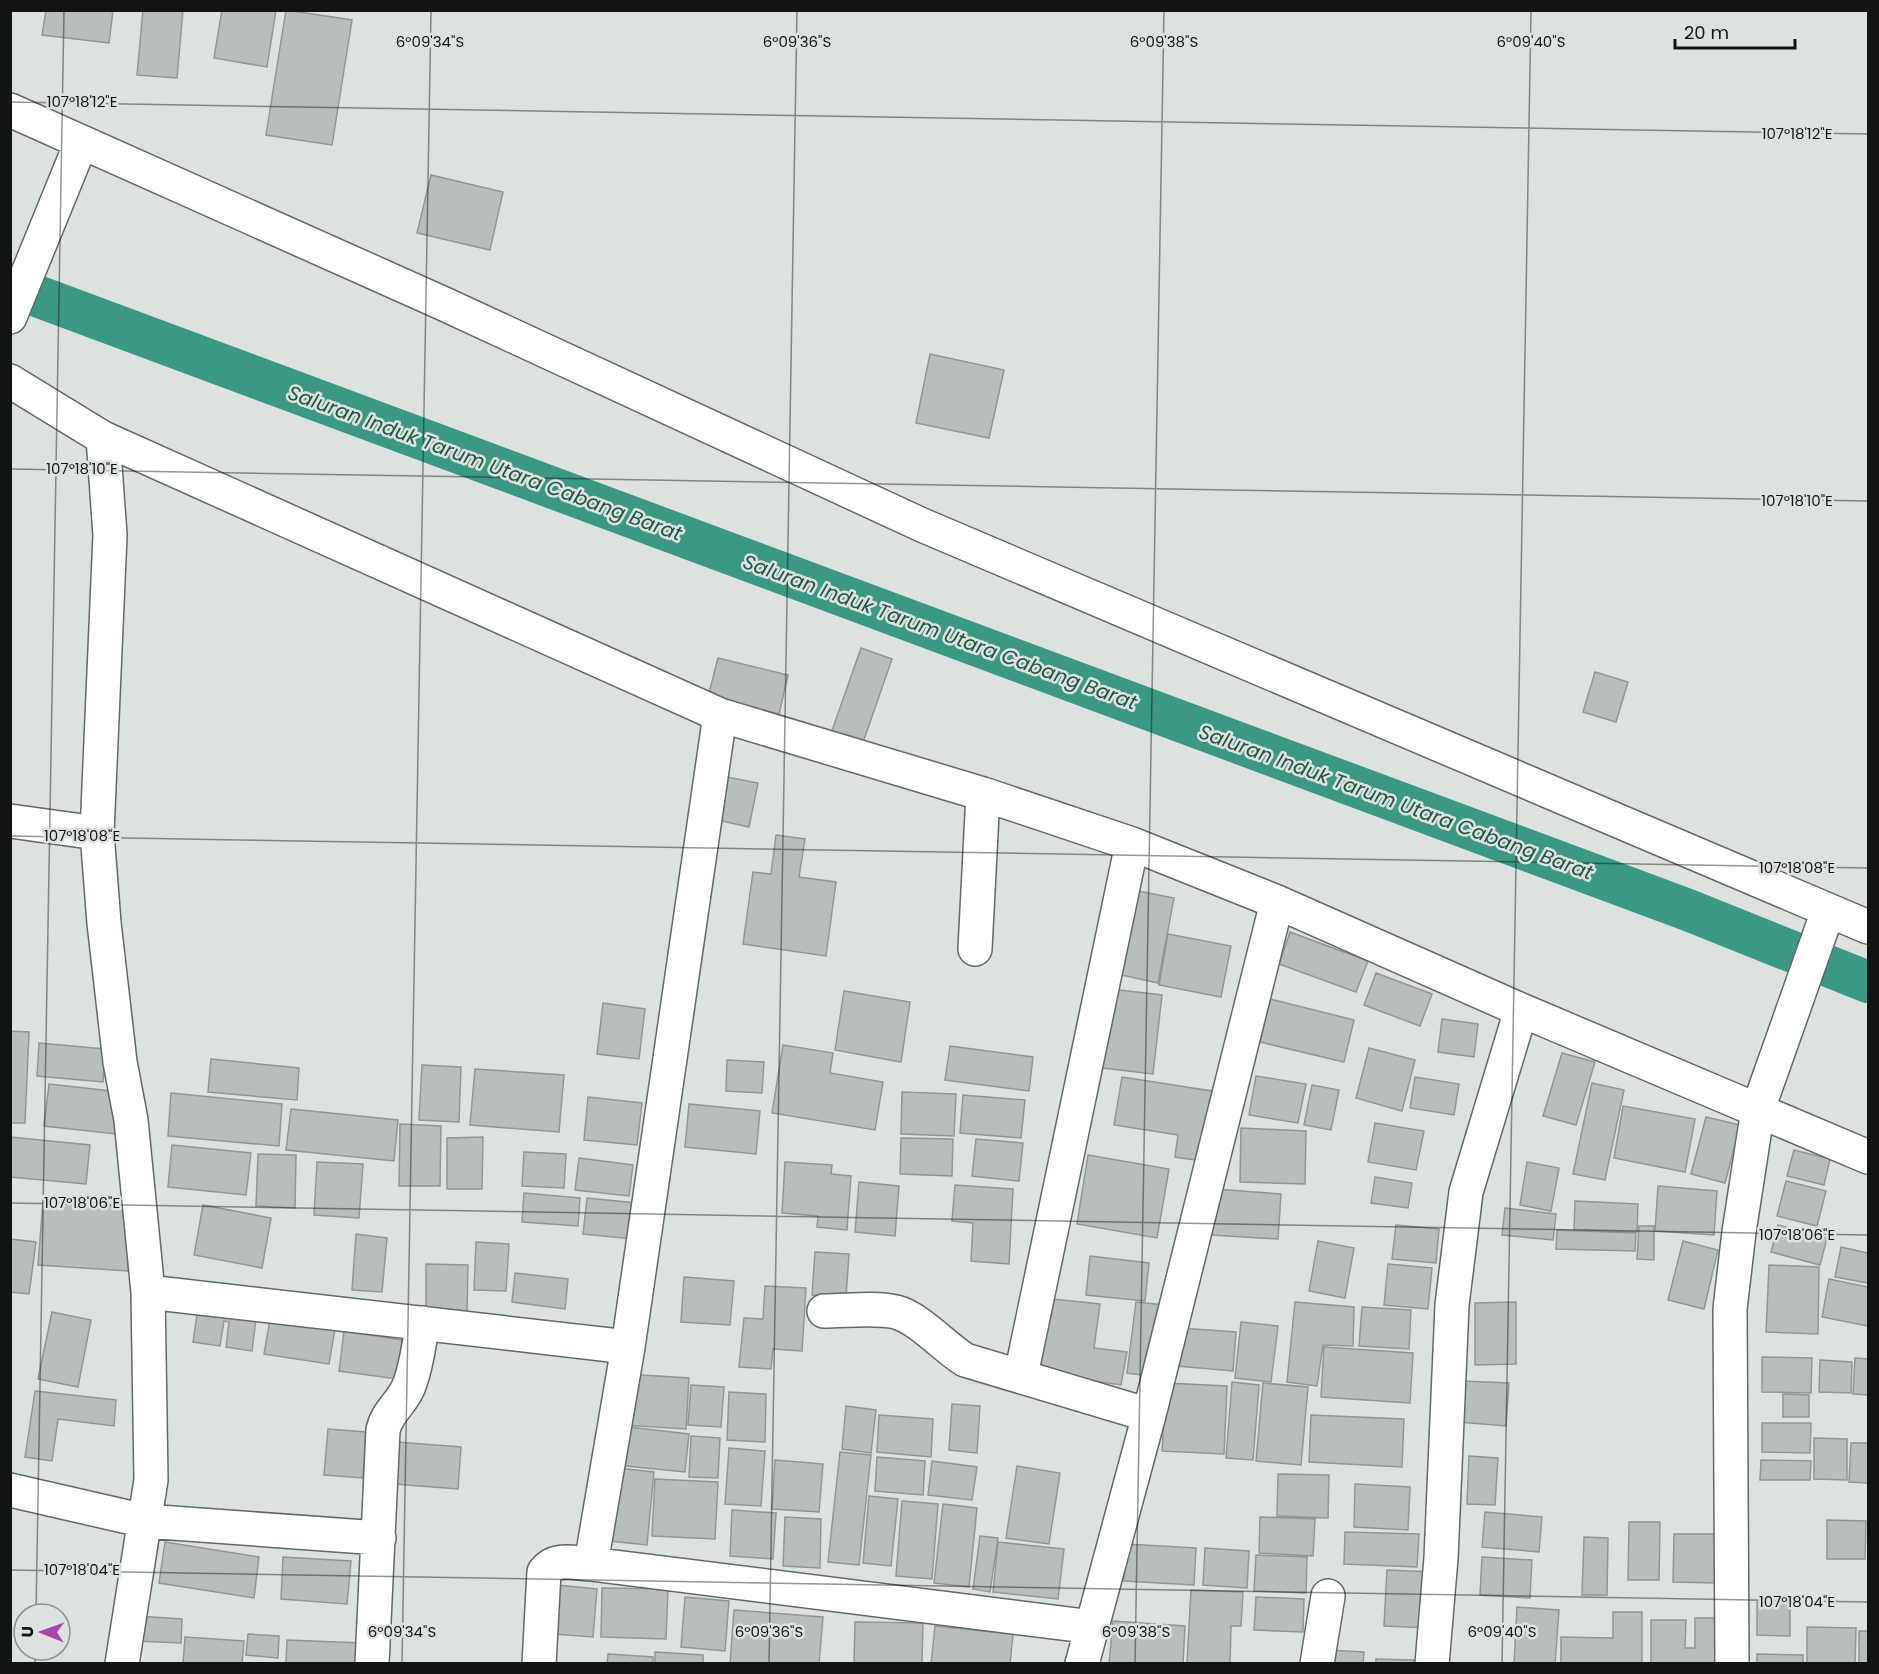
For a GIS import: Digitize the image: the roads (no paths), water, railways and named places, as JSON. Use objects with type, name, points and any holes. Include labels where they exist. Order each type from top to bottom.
[{"type":"street","points":[[10,110],[77,151],[442,303],[922,525],[1869,927]]},
{"type":"street","points":[[12,314],[77,151]]},
{"type":"street","points":[[10,381],[103,438],[720,715],[983,794],[1132,844],[1277,902],[1521,1010],[1869,1157]]},
{"type":"street","points":[[103,438],[110,535],[96,833],[120,1062],[131,1120],[148,1292],[151,1480],[122,1664]]},
{"type":"street","points":[[591,1564],[628,1347],[720,715]]},
{"type":"street","points":[[975,949],[983,794]]},
{"type":"street","points":[[10,820],[96,833]]},
{"type":"street","points":[[1021,1375],[1132,844]]},
{"type":"street","points":[[1082,1664],[1149,1415],[1277,902]]},
{"type":"street","points":[[1732,1664],[1730,1309],[1758,1109],[1828,911]]},
{"type":"street","points":[[1432,1664],[1441,1558],[1452,1305],[1466,1192],[1521,1010]]},
{"type":"street","points":[[148,1292],[628,1347]]},
{"type":"street","points":[[824,1311],[898,1312],[934,1335],[946,1348],[965,1360],[1149,1415]]},
{"type":"street","points":[[372,1664],[382,1430],[385,1420],[399,1404],[410,1383],[423,1323]]},
{"type":"street","points":[[10,1490],[145,1521],[379,1538]]},
{"type":"street","points":[[539,1664],[544,1572],[550,1565],[561,1562],[1094,1626]]},
{"type":"street","points":[[1317,1664],[1328,1596]]},
{"type":"waterway","name":"Saluran Induk Tarum Utara Cabang Barat","points":[[10,286],[1688,910],[1868,982]]}]
